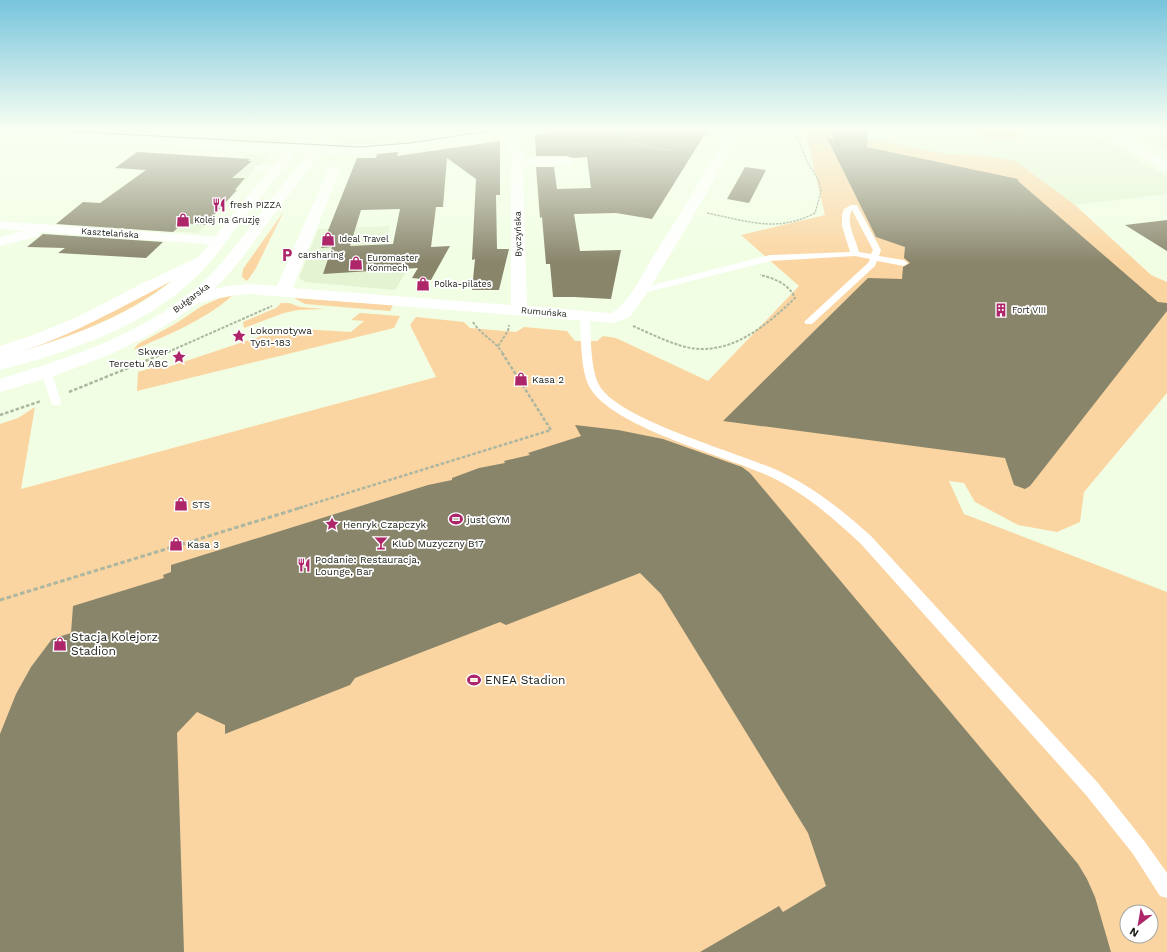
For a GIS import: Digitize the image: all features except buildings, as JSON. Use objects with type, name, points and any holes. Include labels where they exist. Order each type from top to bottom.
[{"type":"street","name":"Bułgarska","points":[[0,364],[76,340],[123,319],[172,290],[203,260],[273,173]]},
{"type":"street","name":"Bułgarska","points":[[0,386],[79,360],[124,341],[152,326],[191,300],[209,285],[232,260],[299,173]]},
{"type":"street","points":[[283,292],[336,173]]},
{"type":"street","name":"Byczyńska","points":[[517,173],[519,310]]},
{"type":"street","points":[[617,316],[624,313],[640,291],[711,173]]},
{"type":"street","name":"Kasztelańska","points":[[0,225],[219,241]]},
{"type":"street","points":[[0,242],[54,228]]},
{"type":"street","name":"Bułgarska","points":[[0,352],[42,338],[83,321],[147,287],[203,260]]},
{"type":"street","name":"Rumuńska","points":[[232,260],[230,272],[233,278],[238,284],[249,289]]},
{"type":"street","name":"Rumuńska","points":[[191,300],[228,291],[249,289],[585,316],[613,318],[617,316]]},
{"type":"lane","points":[[809,322],[872,264],[876,250],[854,208],[848,209],[845,215],[845,223],[854,244],[855,254]]},
{"type":"lane","points":[[640,291],[770,258],[855,254],[904,263]]},
{"type":"lane","points":[[585,316],[591,377],[595,388],[607,399],[630,415],[672,435],[761,468],[800,487],[833,509],[866,540],[1092,789],[1139,848],[1167,889]]},
{"type":"lane","points":[[46,371],[51,401]]},
{"type":"path","points":[[688,212],[708,213],[767,225],[796,222],[815,213],[821,192],[819,181],[815,173]]},
{"type":"path","points":[[617,316],[630,325],[682,346],[707,350],[725,346],[750,336],[772,320],[795,298],[794,293],[781,283],[770,277],[759,275]]},
{"type":"path","points":[[64,393],[191,342],[262,312],[272,306]]},
{"type":"path","points":[[0,600],[551,430],[498,346],[477,329],[472,320]]},
{"type":"path","points":[[498,346],[508,331],[510,323]]},
{"type":"path","points":[[0,415],[51,401]]},
{"type":"shaded area","points":[[226,173],[252,173],[245,181],[242,181],[235,190],[237,190],[198,233],[165,231]]},
{"type":"shaded area","points":[[815,173],[1032,173],[1075,205],[1151,275],[1167,282],[1167,393],[1084,492],[1080,522],[1057,532],[1018,525],[975,502],[964,483],[949,481],[964,514],[1167,592],[1167,952],[0,952],[0,424],[18,418],[35,407],[21,489],[436,377],[410,325],[416,317],[464,322],[470,328],[516,332],[524,327],[567,331],[575,341],[597,341],[603,336],[616,338],[708,381],[799,286],[741,235],[825,215]]},
{"type":"shaded area","points":[[1032,173],[1161,173],[1167,177],[1167,194],[1075,205]]},
{"type":"shaded area","points":[[284,211],[255,270],[247,281],[242,277],[243,269]]},
{"type":"shaded area","name":"Euromaster Konmech","points":[[390,226],[385,249],[410,248],[405,274],[395,290],[305,282],[299,278],[318,229]]},
{"type":"shaded area","points":[[175,278],[135,306],[114,317],[92,327],[0,358]]},
{"type":"shaded area","points":[[232,296],[221,305],[197,320],[133,350],[138,344],[175,324],[202,306],[220,298]]},
{"type":"shaded area","points":[[294,298],[393,305],[390,311],[305,304]]},
{"type":"shaded area","points":[[281,303],[289,303],[300,307],[325,309],[298,310],[284,313],[244,328],[243,322],[276,308]]},
{"type":"shaded area","points":[[360,313],[400,316],[394,328],[137,391],[138,372],[161,365],[162,369],[285,328],[351,332],[364,321],[351,320]]},
{"type":"place","name":"fresh PIZZA","points":[[219,205]]},
{"type":"place","name":"Kolej na Gruzję","points":[[183,220]]},
{"type":"place","name":"Ideal Travel","points":[[328,239]]},
{"type":"place","name":"carsharing","points":[[287,255]]},
{"type":"place","name":"Euromaster Konmech","points":[[356,263]]},
{"type":"place","name":"Polka-pilates","points":[[423,284]]},
{"type":"place","name":"Fort VIII","points":[[1001,310]]},
{"type":"place","name":"Lokomotywa Ty51-183","points":[[239,336]]},
{"type":"place","name":"Skwer Tercetu ABC","points":[[179,357]]},
{"type":"place","name":"Kasa 2","points":[[521,379]]},
{"type":"place","name":"STS","points":[[181,504]]},
{"type":"place","name":"just GYM","points":[[456,519]]},
{"type":"place","name":"Henryk Czapczyk","points":[[332,524]]},
{"type":"place","name":"Klub Muzyczny B17","points":[[381,543]]},
{"type":"place","name":"Kasa 3","points":[[176,544]]},
{"type":"place","name":"Podanie: Restauracja, Lounge, Bar","points":[[304,565]]},
{"type":"place","name":"Stacja Kolejorz Stadion","points":[[60,644]]},
{"type":"place","name":"ENEA Stadion","points":[[474,680]]}]
